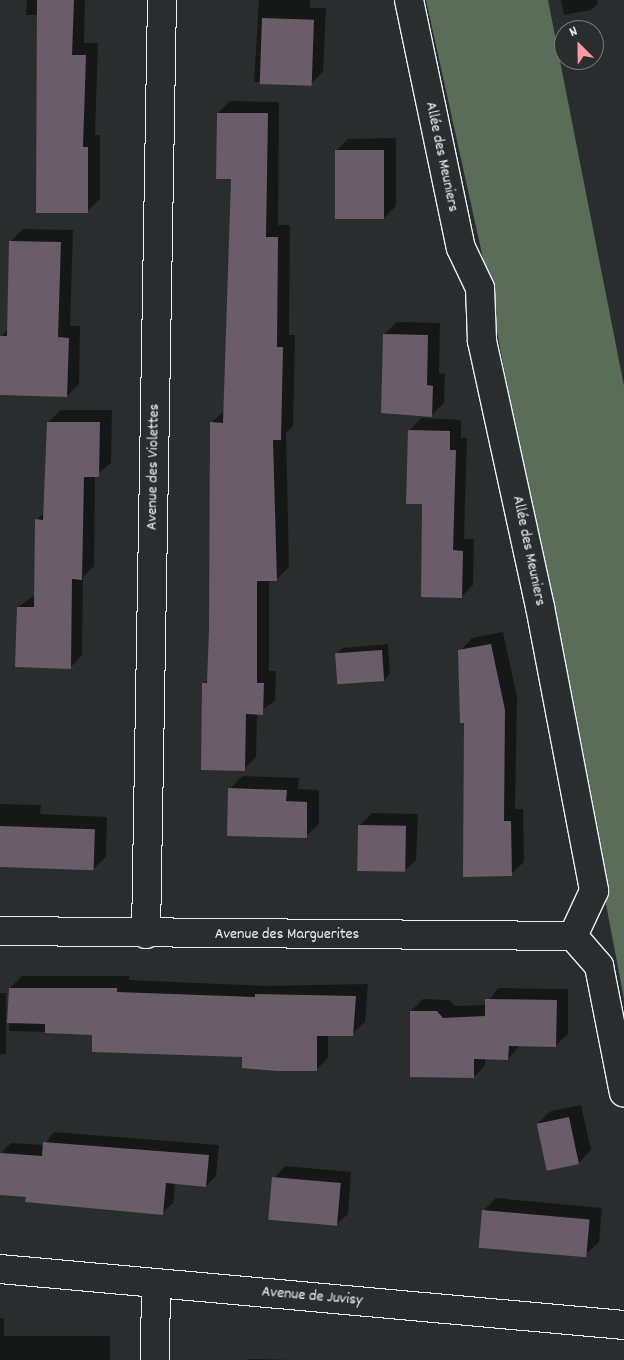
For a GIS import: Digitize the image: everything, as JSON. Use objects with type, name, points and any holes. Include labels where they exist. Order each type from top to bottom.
[{"type":"street","name":"Avenue des Violettes","points":[[146,934],[162,0]]},
{"type":"street","name":"Allée des Meuniers","points":[[410,0],[461,248],[480,288],[482,341],[540,606],[594,891],[573,936]]},
{"type":"street","name":"Avenue des Marguerites","points":[[0,931],[146,934],[573,936]]},
{"type":"street","points":[[573,936],[599,966],[624,1093]]},
{"type":"street","name":"Avenue de Juvisy","points":[[0,1269],[624,1325]]},
{"type":"street","points":[[155,1360],[156,1282]]},
{"type":"green space","points":[[426,0],[548,0],[554,30],[554,70],[562,70],[624,386],[624,999],[484,263]]},
{"type":"building","points":[[37,0],[74,0],[72,55],[86,55],[83,147],[88,147],[88,213],[36,213]]},
{"type":"building","points":[[262,18],[314,20],[312,86],[260,84]]},
{"type":"building","points":[[217,113],[268,113],[266,237],[278,237],[277,347],[283,347],[281,440],[273,440],[277,581],[257,581],[257,683],[264,683],[263,715],[246,714],[245,771],[201,770],[202,683],[207,683],[209,629],[210,422],[223,423],[231,179],[216,179]]},
{"type":"building","points":[[335,150],[384,150],[384,219],[335,219]]},
{"type":"building","points":[[9,241],[61,242],[58,337],[69,338],[67,397],[0,395],[0,336],[7,336]]},
{"type":"building","points":[[383,334],[428,335],[427,385],[433,386],[432,417],[381,413]]},
{"type":"building","points":[[47,422],[100,422],[99,477],[84,477],[82,580],[72,579],[71,669],[15,667],[17,607],[34,607],[35,519],[43,520]]},
{"type":"building","points":[[408,430],[450,431],[450,450],[456,450],[453,550],[463,551],[462,598],[421,597],[422,504],[406,504]]},
{"type":"building","points":[[491,644],[505,710],[504,821],[511,821],[512,876],[463,877],[464,723],[460,723],[458,650]]},
{"type":"building","points":[[382,650],[384,681],[337,684],[335,653]]},
{"type":"building","points":[[228,788],[287,790],[286,801],[307,802],[307,838],[227,836]]},
{"type":"building","points":[[358,825],[406,826],[405,872],[357,871]]},
{"type":"building","points":[[0,826],[95,829],[94,870],[0,867]]},
{"type":"building","points":[[9,988],[117,988],[117,992],[255,997],[255,994],[356,996],[353,1036],[317,1036],[317,1071],[277,1071],[242,1068],[242,1057],[92,1052],[92,1035],[45,1033],[45,1024],[7,1023]]},
{"type":"building","points":[[485,999],[557,1000],[556,1047],[509,1046],[508,1060],[474,1059],[474,1078],[410,1077],[410,1011],[437,1011],[443,1018],[485,1016]]},
{"type":"building","points":[[569,1117],[579,1164],[547,1171],[537,1124]]},
{"type":"building","points":[[43,1142],[209,1155],[206,1187],[166,1183],[163,1215],[25,1202],[26,1197],[0,1195],[0,1153],[42,1156]]},
{"type":"building","points":[[272,1177],[341,1183],[337,1226],[268,1220]]},
{"type":"building","points":[[482,1210],[590,1219],[586,1257],[479,1248]]}]
